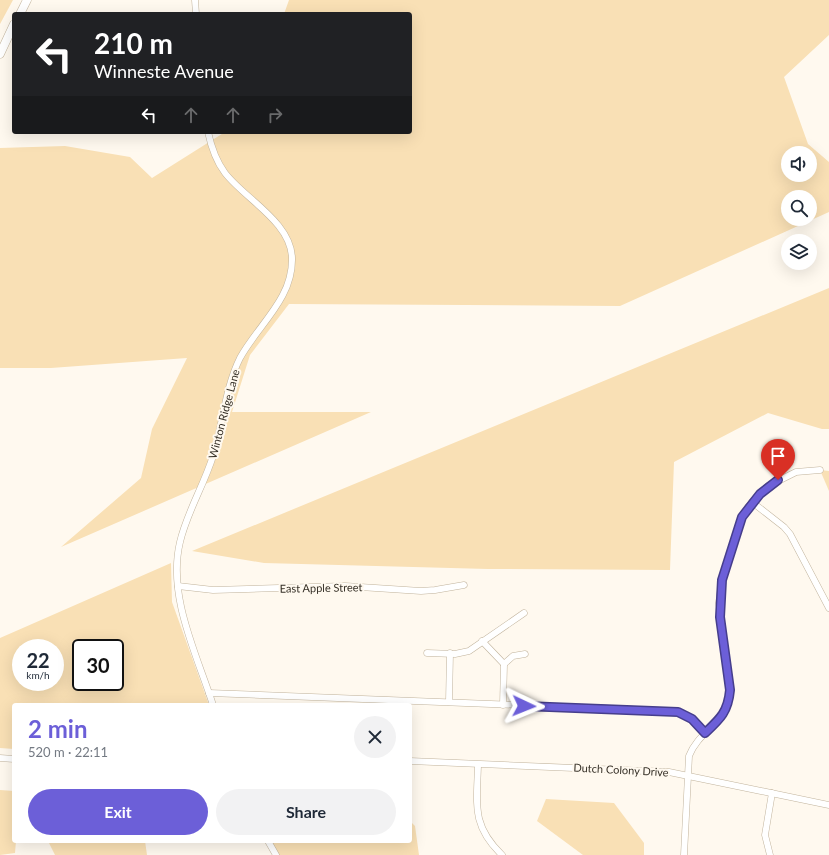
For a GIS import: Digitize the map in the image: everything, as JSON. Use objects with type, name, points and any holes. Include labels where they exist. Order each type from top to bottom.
[{"type":"main road","points":[[21,12],[28,0]]},
{"type":"main road","points":[[0,54],[12,28]]},
{"type":"street","points":[[195,0],[196,12]]},
{"type":"street","name":"Winton Ridge Lane","points":[[209,134],[214,153],[225,173],[283,231],[290,247],[292,265],[290,282],[285,292],[246,347],[234,373],[208,470],[189,515],[180,543],[178,586],[194,656],[212,703]]},
{"type":"street","points":[[684,855],[688,761],[692,750],[705,733],[723,715],[729,699],[730,690],[720,617],[720,588],[739,524],[752,502],[768,486],[788,475],[807,470],[820,470]]},
{"type":"street","points":[[752,502],[784,527],[790,534],[829,608]]},
{"type":"street","name":"East Apple Street","points":[[178,586],[213,590],[345,586],[435,590],[464,585]]},
{"type":"street","points":[[427,653],[461,653],[469,651],[524,613]]},
{"type":"street","points":[[482,641],[504,664],[503,704]]},
{"type":"street","points":[[450,653],[450,702]]},
{"type":"street","points":[[504,664],[513,656],[525,654]]},
{"type":"street","points":[[209,693],[678,712],[692,719],[705,733]]},
{"type":"street","points":[[0,758],[12,759]]},
{"type":"street","name":"Dutch Colony Drive","points":[[412,761],[478,765],[603,768],[669,772],[829,805]]},
{"type":"street","points":[[478,765],[477,808],[480,825],[488,840],[502,855]]},
{"type":"street","points":[[770,855],[765,835],[772,793]]},
{"type":"street","points":[[269,843],[276,855]]},
{"type":"shaded area","points":[[0,0],[13,0],[0,24]]},
{"type":"shaded area","points":[[289,0],[829,0],[829,35],[784,77],[808,144],[810,146],[781,146],[781,182],[817,182],[817,152],[829,162],[829,212],[817,217],[817,190],[781,190],[781,226],[798,226],[620,306],[289,304],[250,355],[232,412],[371,412],[61,547],[141,478],[152,429],[187,358],[51,368],[0,368],[0,148],[65,146],[130,157],[152,178],[222,134],[412,134],[412,12],[285,12]]},
{"type":"shaded area","points":[[829,288],[829,429],[822,429],[768,413],[674,462],[670,570],[488,569],[264,563],[192,551]]},
{"type":"shaded area","points":[[820,470],[829,471],[829,491]]},
{"type":"shaded area","points":[[171,563],[172,602],[208,703],[12,703],[12,749],[0,748],[0,638]]},
{"type":"shaded area","points":[[0,790],[12,791],[12,843],[16,843],[15,853],[0,855]]},
{"type":"shaded area","points":[[546,799],[614,803],[644,843],[644,855],[583,855],[537,821]]},
{"type":"shaded area","points":[[412,823],[415,826],[419,855],[276,855],[269,843],[412,843]]},
{"type":"shaded area","points":[[49,843],[145,843],[147,855],[55,855]]},
{"type":"route","points":[[524,706],[673,711],[688,716],[705,733],[723,715],[729,699],[730,690],[719,603],[720,588],[729,555],[739,524],[748,507],[768,486],[778,480]]}]
